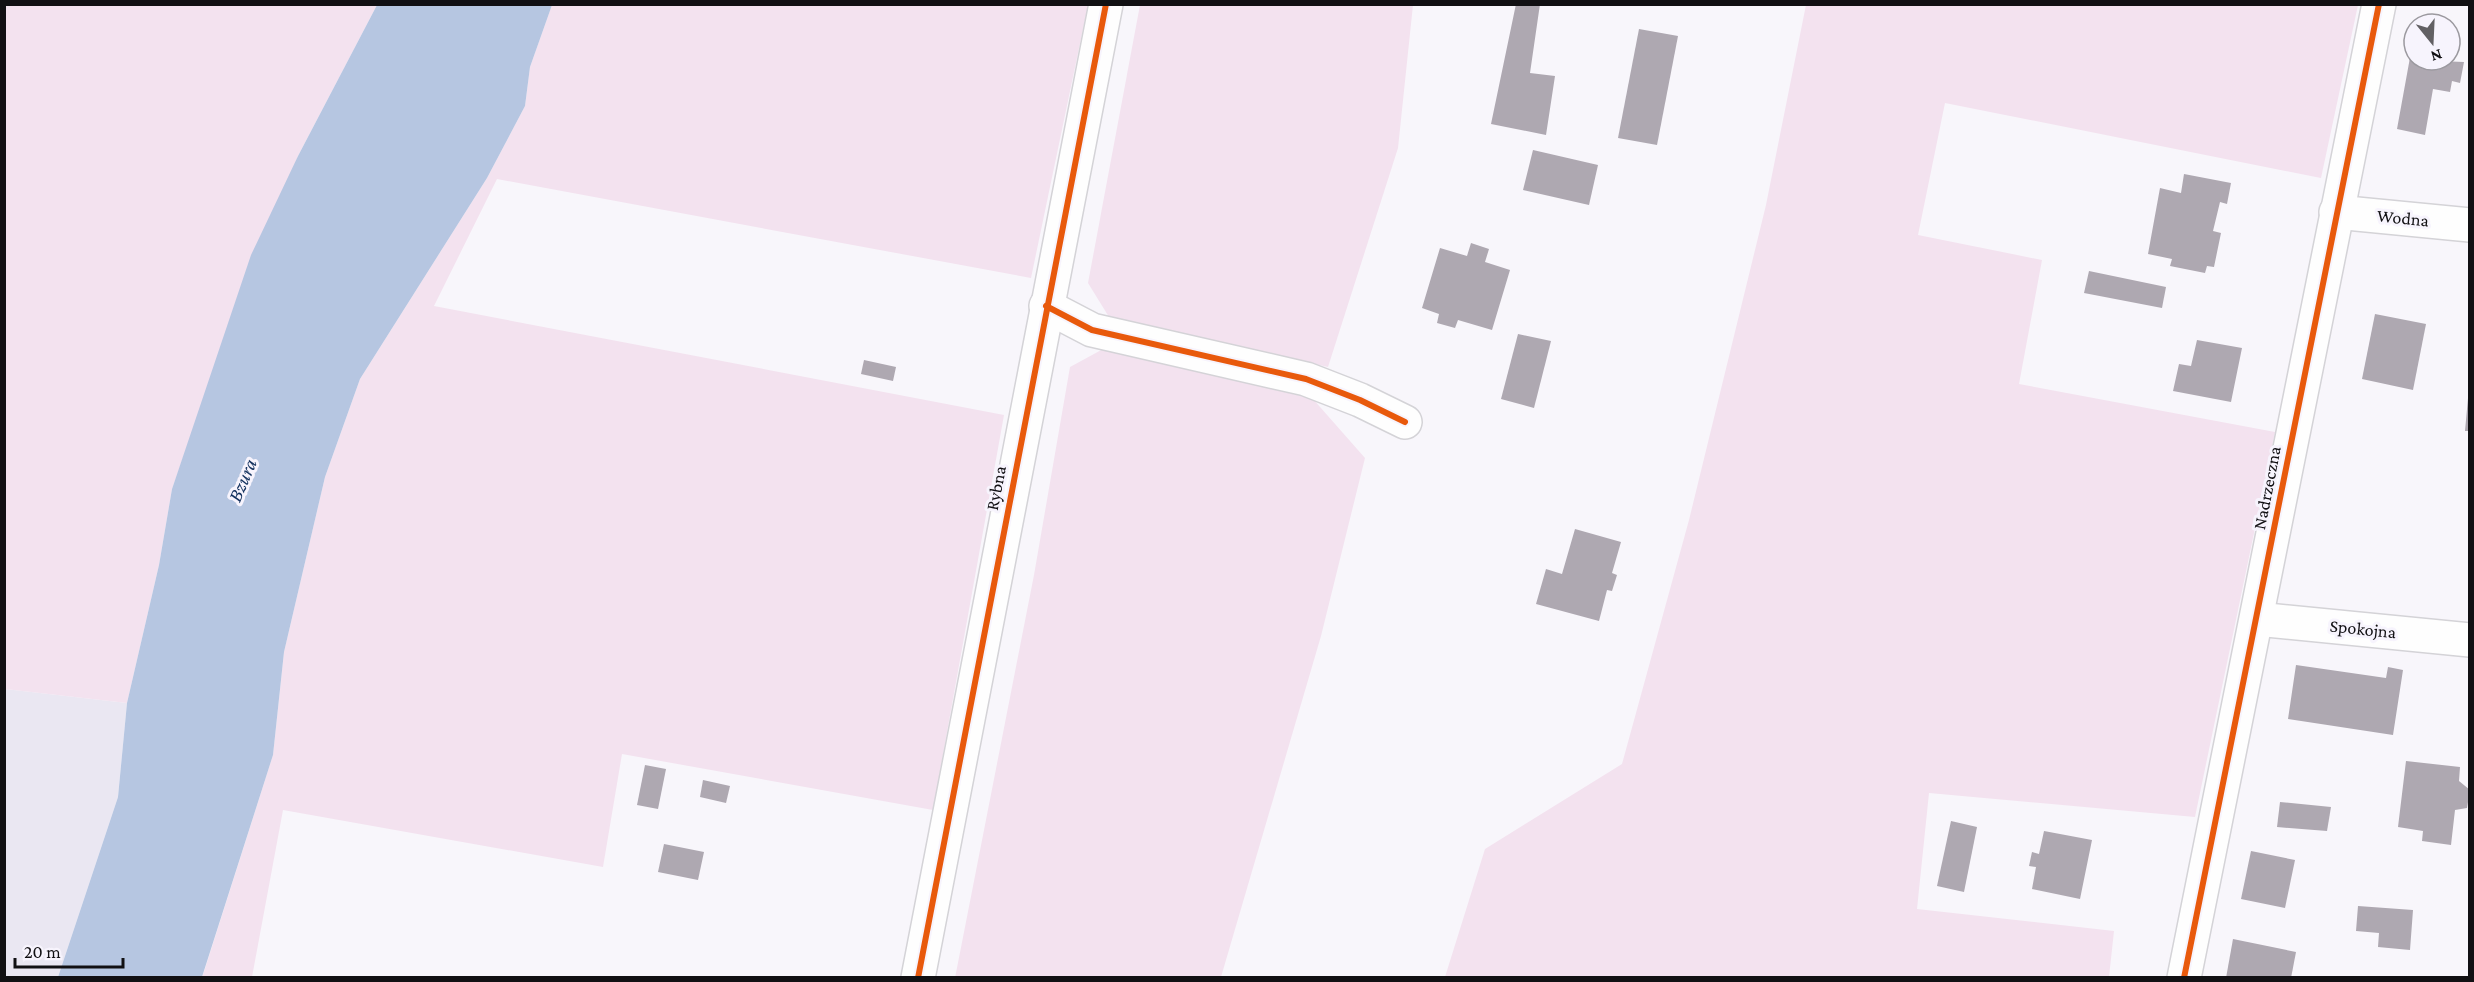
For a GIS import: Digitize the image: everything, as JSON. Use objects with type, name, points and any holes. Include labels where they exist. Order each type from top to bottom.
[{"type":"street","name":"Rybna","points":[[918,978],[1106,4]]},
{"type":"street","name":"Nadrzeczna","points":[[2184,978],[2379,4]]},
{"type":"street","name":"Wodna","points":[[2336,212],[2469,225]]},
{"type":"street","points":[[1046,306],[1092,330],[1306,379],[1405,422]]},
{"type":"street","name":"Spokojna","points":[[2256,619],[2469,640]]},
{"type":"shaded area","points":[[5,5],[377,5],[298,156],[207,390],[172,489],[159,565],[127,703],[5,689]]},
{"type":"shaded area","points":[[552,5],[1088,5],[1031,278],[497,179],[434,306],[1004,415],[933,810],[622,754],[603,867],[283,810],[252,977],[202,978],[273,755],[284,652],[325,477],[360,379],[487,178],[525,106],[530,67]]},
{"type":"shaded area","points":[[1140,5],[1413,5],[1398,148],[1328,367],[1109,317],[1088,283]]},
{"type":"shaded area","points":[[1806,5],[2358,5],[2321,178],[1945,103],[1918,235],[2042,260],[2019,384],[2275,432],[2195,817],[1929,793],[1917,909],[2114,931],[2109,977],[1445,977],[1485,849],[1622,764],[1689,520],[1766,205]]},
{"type":"shaded area","points":[[1105,348],[1313,399],[1365,458],[1321,636],[1221,977],[955,978],[1034,575],[1070,367]]},
{"type":"shaded area","points":[[5,689],[127,703],[118,797],[58,977],[5,978]]},
{"type":"water","name":"Bzura","points":[[377,5],[552,5],[530,67],[525,106],[487,178],[360,379],[325,477],[284,652],[273,755],[202,977],[58,977],[118,797],[127,703],[159,565],[172,489],[251,255],[298,156]]},
{"type":"building","points":[[1516,4],[1540,4],[1530,73],[1555,76],[1546,135],[1491,124]]},
{"type":"building","points":[[1639,29],[1678,36],[1657,145],[1618,138]]},
{"type":"building","points":[[2462,62],[2464,62],[2460,83],[2452,81],[2450,92],[2433,89],[2425,135],[2397,129],[2407,72],[2462,72]]},
{"type":"building","points":[[1533,150],[1598,165],[1589,205],[1523,190]]},
{"type":"building","points":[[2184,174],[2231,183],[2227,204],[2220,202],[2213,231],[2221,233],[2214,267],[2207,266],[2205,273],[2170,266],[2172,259],[2148,254],[2160,188],[2181,193]]},
{"type":"building","points":[[1471,243],[1489,249],[1485,262],[1510,270],[1492,330],[1458,320],[1455,328],[1437,323],[1439,314],[1422,308],[1440,248],[1467,256]]},
{"type":"building","points":[[2089,271],[2166,287],[2162,308],[2084,293]]},
{"type":"building","points":[[2375,314],[2426,324],[2413,390],[2362,379]]},
{"type":"building","points":[[1518,334],[1551,341],[1534,408],[1501,399]]},
{"type":"building","points":[[2197,340],[2242,348],[2231,402],[2173,391],[2179,364],[2191,366]]},
{"type":"building","points":[[864,360],[896,367],[893,381],[861,374]]},
{"type":"building","points":[[2468,398],[2470,398],[2470,431],[2465,431]]},
{"type":"building","points":[[1575,529],[1621,542],[1612,573],[1617,575],[1612,591],[1607,590],[1599,621],[1536,604],[1546,569],[1562,574]]},
{"type":"building","points":[[2296,665],[2386,678],[2388,667],[2403,670],[2393,735],[2288,719]]},
{"type":"building","points":[[2406,761],[2460,767],[2459,781],[2470,790],[2467,808],[2455,810],[2451,845],[2422,841],[2423,831],[2398,827]]},
{"type":"building","points":[[645,765],[666,769],[658,809],[637,805]]},
{"type":"building","points":[[703,780],[730,786],[726,803],[700,797]]},
{"type":"building","points":[[2280,802],[2331,807],[2327,831],[2277,827]]},
{"type":"building","points":[[1951,821],[1977,827],[1964,892],[1937,886]]},
{"type":"building","points":[[2044,831],[2092,840],[2080,899],[2032,889],[2036,867],[2029,866],[2032,852],[2039,854]]},
{"type":"building","points":[[664,844],[704,852],[698,880],[658,872]]},
{"type":"building","points":[[2251,851],[2295,860],[2285,908],[2241,899]]},
{"type":"building","points":[[2358,906],[2413,910],[2410,950],[2378,947],[2379,933],[2356,931]]},
{"type":"building","points":[[2233,939],[2296,952],[2291,978],[2226,978]]},
{"type":"cycle path","points":[[918,978],[1106,4]]},
{"type":"cycle path","points":[[2184,978],[2379,4]]},
{"type":"cycle path","points":[[1046,306],[1092,330],[1306,379],[1360,400],[1405,422]]}]
